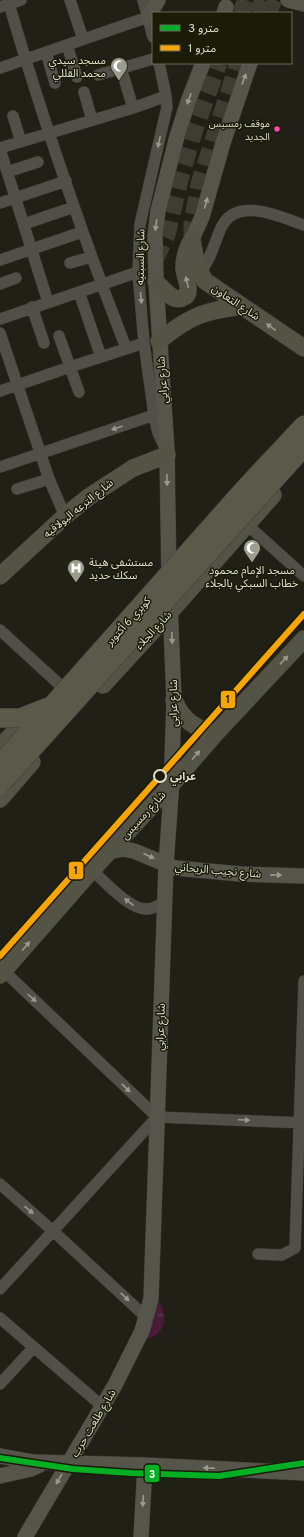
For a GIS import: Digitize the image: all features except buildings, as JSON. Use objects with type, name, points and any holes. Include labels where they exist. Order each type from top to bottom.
[{"type":"highway","name":"كوبري 6 أكتوبر","points":[[0,764],[245,488],[304,425]]},
{"type":"highway","name":"كوبري 6 أكتوبر","points":[[0,785],[304,447]]},
{"type":"highway","points":[[0,718],[20,718],[42,710],[55,703]]},
{"type":"main road","points":[[156,282],[176,299],[182,299],[187,295],[188,289],[184,269],[185,259],[192,239]]},
{"type":"main road","name":"شارع التعاون","points":[[192,239],[194,257],[205,281],[304,348]]},
{"type":"main road","points":[[152,342],[196,316],[221,309],[242,306]]},
{"type":"main road","points":[[5,739],[60,685],[304,415]]},
{"type":"main road","name":"شارع الترعه البولاقيه","points":[[0,576],[65,516],[120,475],[167,453]]},
{"type":"main road","name":"شارع الجلاء","points":[[0,799],[41,752],[171,611],[304,460]]},
{"type":"main road","name":"شارع رمسيس","points":[[2,973],[92,870],[171,785],[216,733],[303,644]]},
{"type":"main road","points":[[174,700],[182,715],[194,727],[204,731],[216,733]]},
{"type":"main road","points":[[0,715],[5,739]]},
{"type":"main road","points":[[5,739],[41,752]]},
{"type":"street","points":[[21,0],[6,4],[26,59],[49,134],[82,232],[126,348]]},
{"type":"street","points":[[70,0],[83,39]]},
{"type":"street","points":[[142,0],[152,33]]},
{"type":"street","points":[[0,68],[148,17],[158,0]]},
{"type":"street","points":[[288,0],[304,4]]},
{"type":"street","points":[[67,45],[77,77]]},
{"type":"street","points":[[46,52],[55,83]]},
{"type":"street","points":[[98,75],[152,59]]},
{"type":"street","name":"شارع السبتيه","points":[[159,64],[166,96],[166,113],[140,224],[138,272],[152,342],[154,415],[158,433],[167,453]]},
{"type":"street","name":"شارع عرابي","points":[[133,1348],[142,1331],[151,1291],[164,902],[171,785],[174,700],[168,564],[167,453],[152,342],[156,282],[154,236],[158,211],[177,136],[188,98],[203,64]]},
{"type":"street","points":[[192,239],[202,217],[223,143],[250,64]]},
{"type":"street","points":[[121,68],[133,108]]},
{"type":"street","points":[[84,92],[92,120]]},
{"type":"street","points":[[48,302],[0,149],[133,108],[166,96]]},
{"type":"street","points":[[13,116],[21,142]]},
{"type":"street","points":[[7,172],[38,162]]},
{"type":"street","points":[[0,203],[66,181]]},
{"type":"street","points":[[24,224],[74,207]]},
{"type":"street","points":[[200,272],[209,258],[222,226],[228,218],[236,212],[246,210],[262,212],[304,225]]},
{"type":"street","points":[[0,260],[82,232]]},
{"type":"street","points":[[70,263],[91,257]]},
{"type":"street","points":[[0,319],[138,272]]},
{"type":"street","points":[[0,284],[16,278]]},
{"type":"street","points":[[78,292],[100,357]]},
{"type":"street","points":[[32,307],[44,342]]},
{"type":"street","points":[[0,333],[49,479],[65,516]]},
{"type":"street","points":[[59,336],[79,392]]},
{"type":"street","points":[[0,391],[126,348],[152,342]]},
{"type":"street","points":[[0,467],[154,415]]},
{"type":"street","points":[[17,489],[49,479]]},
{"type":"street","points":[[225,504],[304,576]]},
{"type":"street","points":[[0,630],[60,685]]},
{"type":"street","name":"شارع نجيب الريحاني","points":[[111,851],[123,849],[134,851],[145,854],[175,868],[241,874],[304,877]]},
{"type":"street","points":[[92,870],[128,902],[137,908],[146,909],[156,907],[164,902]]},
{"type":"street","points":[[2,973],[157,1117],[301,1122]]},
{"type":"street","points":[[258,1254],[282,1255],[299,1248],[304,981]]},
{"type":"street","points":[[0,1290],[157,1117]]},
{"type":"street","points":[[0,1184],[53,1230],[146,1317]]},
{"type":"street","points":[[0,1318],[102,1406]]},
{"type":"street","points":[[0,1384],[34,1347]]},
{"type":"street","name":"شارع طلعت حرب","points":[[25,1537],[115,1385],[133,1348]]},
{"type":"street","points":[[0,1456],[19,1460],[47,1462],[304,1473]]},
{"type":"street","points":[[0,1476],[31,1469],[47,1462]]},
{"type":"street","points":[[140,1537],[145,1465]]},
{"type":"green space","points":[[156,1298],[163,1311],[163,1324],[157,1334],[151,1338],[143,1340]]},
{"type":"tunnel","points":[[240,12],[246,0]]},
{"type":"tunnel","points":[[257,12],[263,0]]},
{"type":"tunnel","points":[[269,12],[275,0]]},
{"type":"tunnel","points":[[155,260],[167,235],[181,176],[193,135],[219,64]]},
{"type":"tunnel","points":[[192,239],[192,223],[199,184],[238,64]]},
{"type":"metro line","name":"1","points":[[0,956],[304,614]]},
{"type":"metro line","name":"3","points":[[0,1458],[73,1469],[131,1473],[219,1476],[304,1463]]},
{"type":"place","name":"مسجد سيدي محمد القللي","points":[[119,81]]},
{"type":"place","name":"موقف رمسيس الجديد","points":[[277,129]]},
{"type":"place","name":"مسجد الإمام محمود خطاب السبكي بالجلاء","points":[[252,563]]},
{"type":"place","name":"مستشفى هيئة سكك حديد","points":[[76,583]]},
{"type":"place","name":"عرابي","points":[[160,776]]}]
